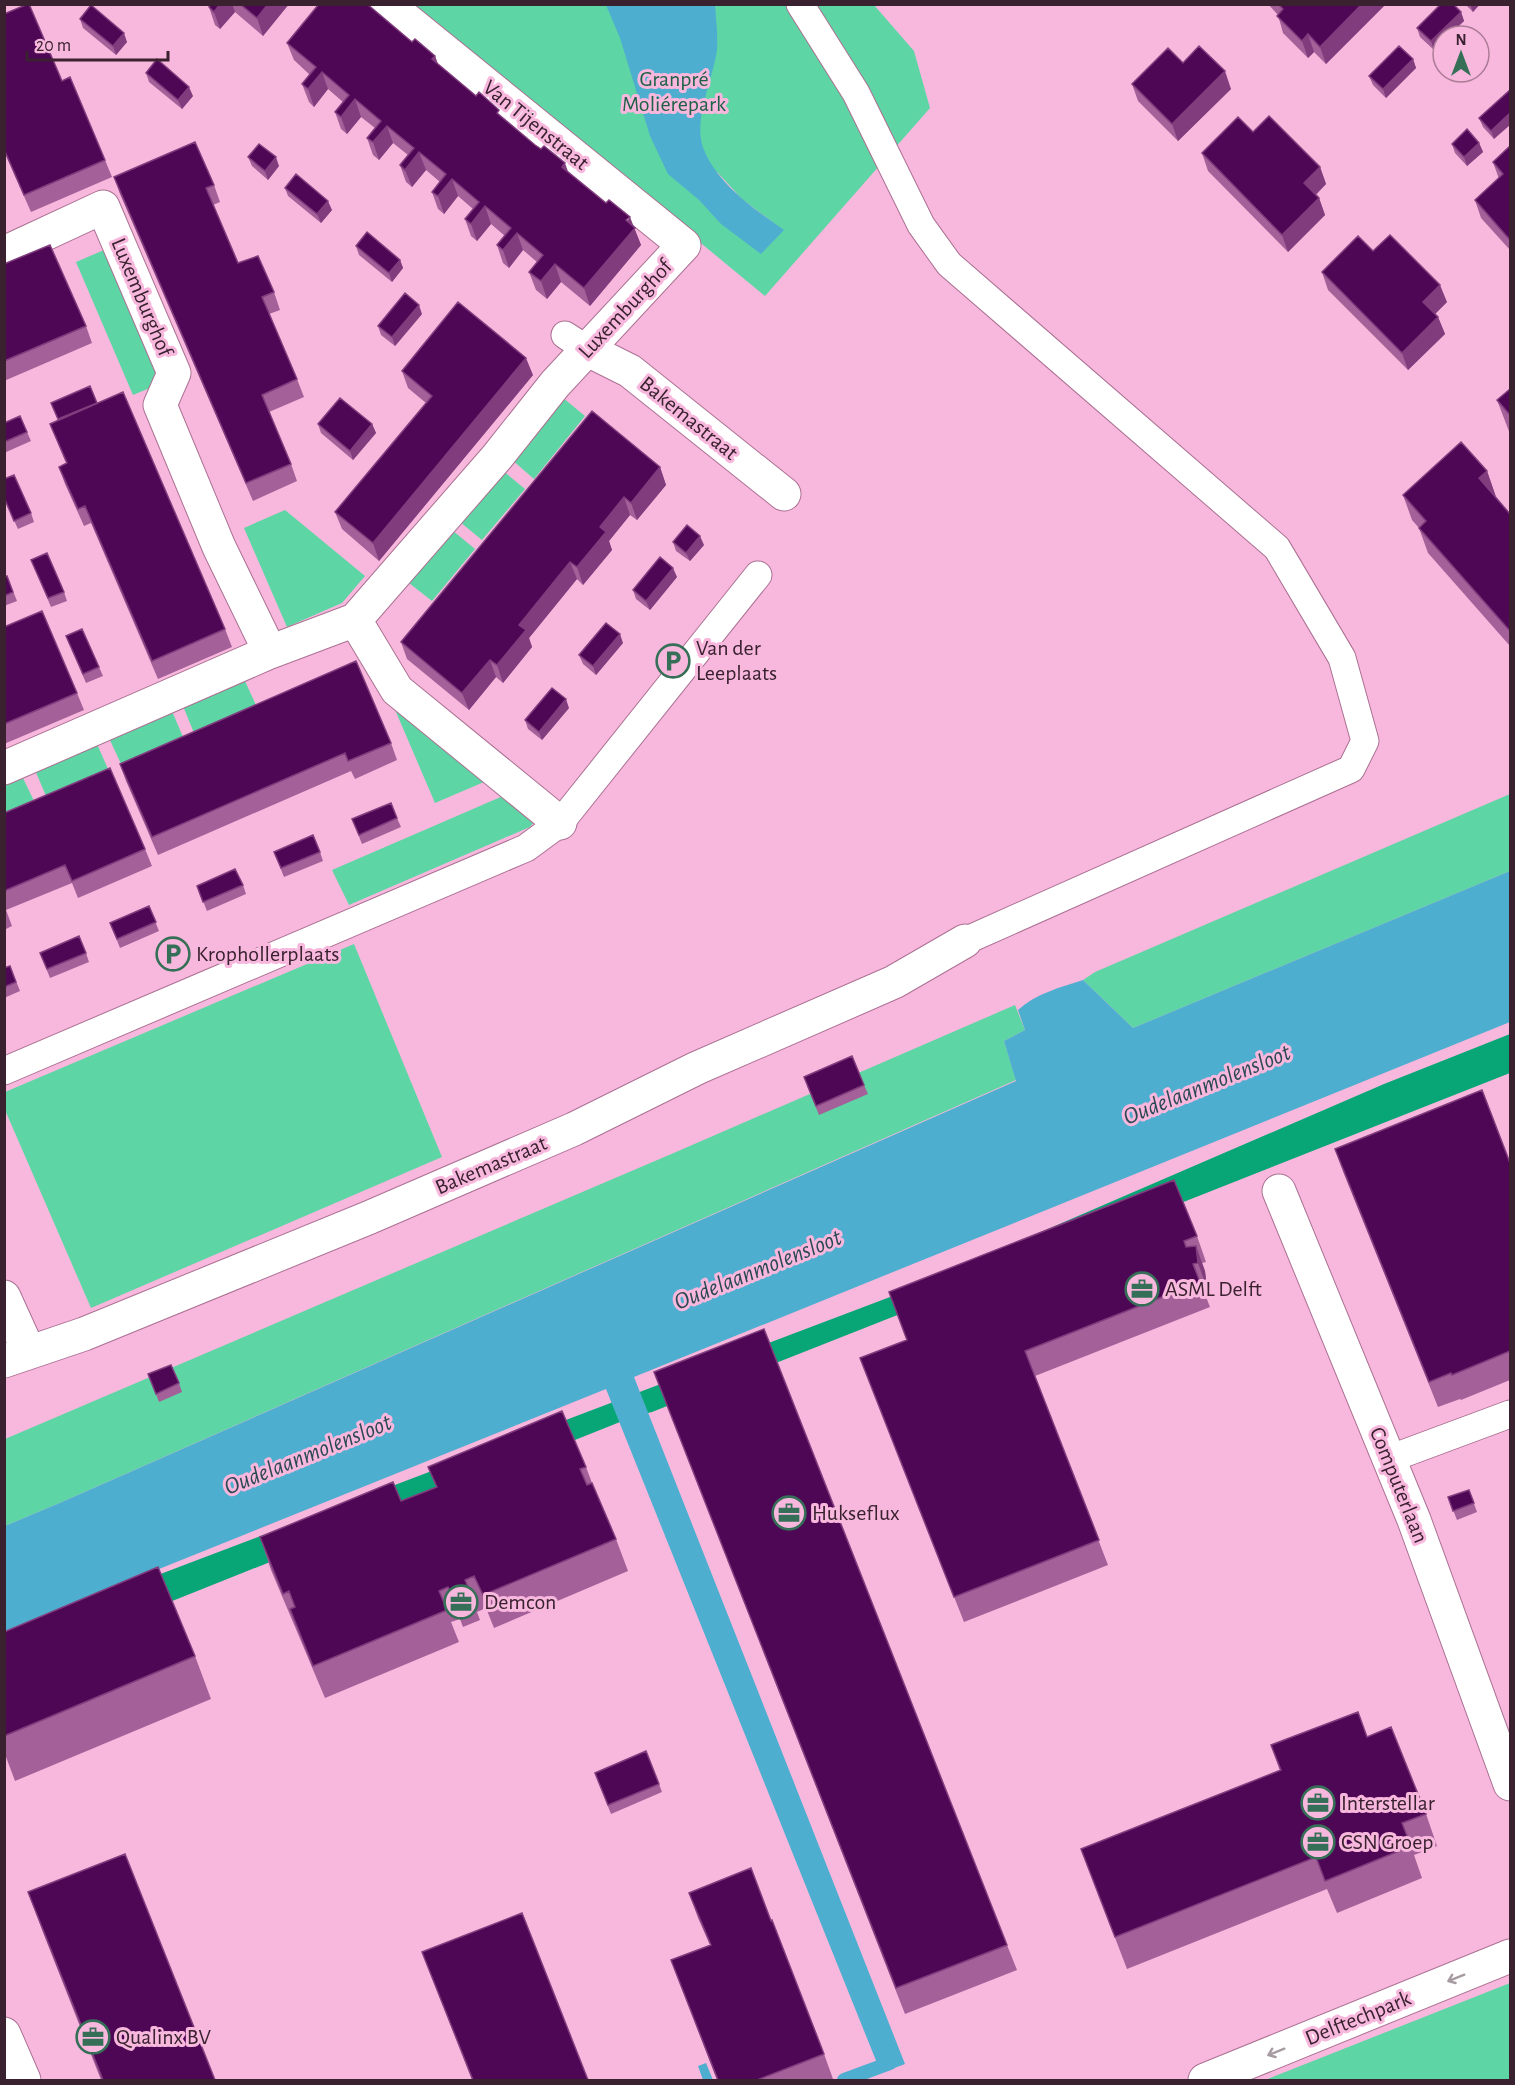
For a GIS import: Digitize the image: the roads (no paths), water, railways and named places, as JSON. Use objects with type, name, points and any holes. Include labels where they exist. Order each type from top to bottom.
[{"type":"street","name":"Van Tijenstraat","points":[[387,4],[684,245]]},
{"type":"street","name":"Luxemburghof","points":[[4,253],[103,207],[174,373],[160,405],[219,547],[270,652]]},
{"type":"street","name":"Luxemburghof","points":[[4,768],[270,652],[355,620],[497,457],[555,384],[576,342],[684,245]]},
{"type":"street","name":"Bakemastraat","points":[[576,342],[630,371],[784,494]]},
{"type":"street","points":[[355,620],[397,690],[560,822]]},
{"type":"street","name":"Bakemastraat","points":[[17,1357],[117,1321],[368,1218],[574,1129],[697,1068],[894,982],[965,941]]},
{"type":"street","name":"Computerlaan","points":[[1279,1191],[1420,1536],[1510,1784]]},
{"type":"street","points":[[4,1297],[17,1357]]},
{"type":"street","name":"Delftechpark","points":[[1205,2080],[1510,1956]]},
{"type":"street","points":[[4,2034],[24,2080]]},
{"type":"lane","points":[[800,4],[856,93],[921,225],[949,264],[1277,548],[1342,658],[1365,741],[1352,769],[965,941]]},
{"type":"lane","points":[[4,1071],[526,848],[560,822],[758,575]]},
{"type":"lane","points":[[1389,1460],[1510,1414]]},
{"type":"water","points":[[606,5],[715,5],[717,50],[704,100],[700,127],[701,139],[710,162],[728,185],[784,230],[761,254],[721,224],[699,200],[668,174],[650,136],[620,38]]},
{"type":"water","name":"Oudelaanmolensloot","points":[[1510,871],[1510,1022],[634,1377],[905,2064],[881,2073],[606,1389],[5,1631],[5,1526],[1016,1081],[1004,1041],[1025,1030],[1018,1010],[1040,995],[1083,980],[1133,1028]]},
{"type":"water","points":[[706,2063],[713,2080],[703,2080],[698,2066]]},
{"type":"waterway","points":[[844,2080],[890,2063],[888,2058]]},
{"type":"place","name":"Van der Leeplaats","points":[[673,661]]},
{"type":"place","name":"Krophollerplaats","points":[[173,954]]},
{"type":"place","name":"ASML Delft","points":[[1142,1289]]},
{"type":"place","name":"Hukseflux","points":[[789,1513]]},
{"type":"place","name":"Demcon","points":[[461,1602]]},
{"type":"place","name":"Interstellar","points":[[1318,1803]]},
{"type":"place","name":"CSN Groep","points":[[1318,1842]]},
{"type":"place","name":"Qualinx BV","points":[[93,2037]]},
{"type":"park label","name":"Granpré Moliérepark","points":[[674,92]]}]
